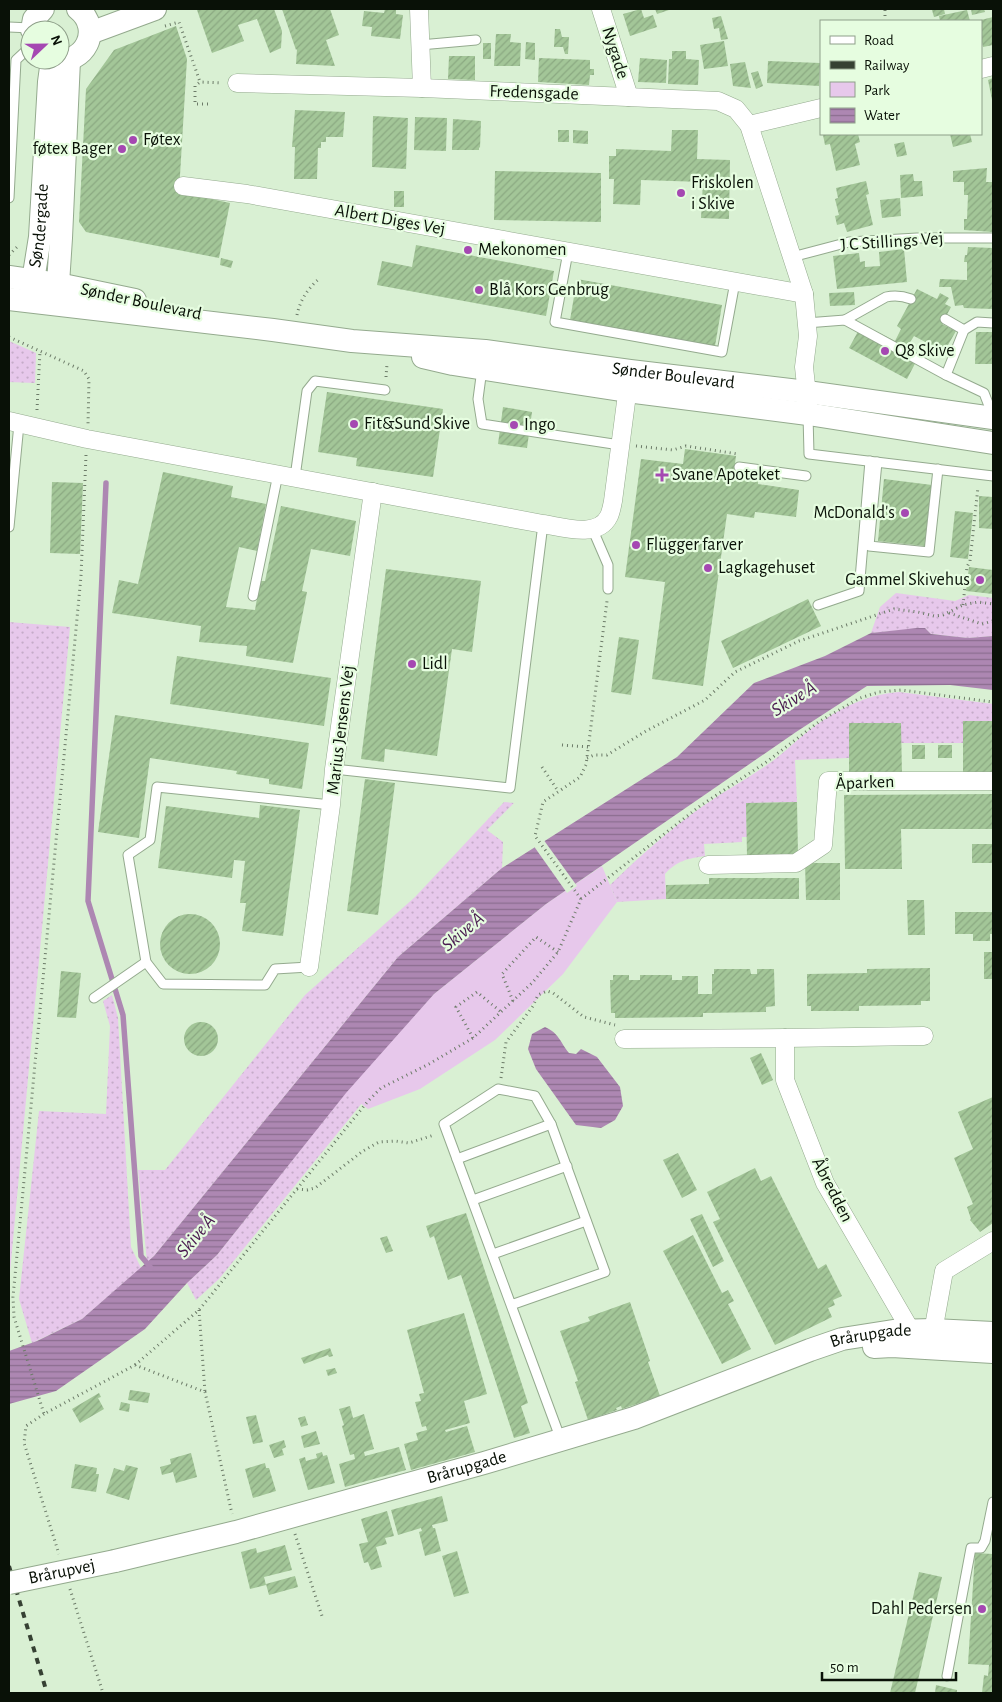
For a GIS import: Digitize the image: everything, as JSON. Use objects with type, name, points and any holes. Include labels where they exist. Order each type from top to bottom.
[{"type":"street","points":[[34,20],[43,9]]},
{"type":"street","points":[[419,9],[422,88]]},
{"type":"street","name":"Nygade","points":[[601,9],[629,97]]},
{"type":"street","points":[[70,57],[77,56],[84,50],[88,42],[89,25],[84,10]]},
{"type":"street","points":[[90,33],[160,18]]},
{"type":"street","name":"Søndergade","points":[[19,300],[34,280],[40,238],[49,82],[54,70]]},
{"type":"street","name":"Søndergade","points":[[57,294],[58,70]]},
{"type":"street","name":"Fredensgade","points":[[237,83],[422,88],[718,101],[736,109],[750,125]]},
{"type":"street","points":[[808,414],[804,367],[808,336],[804,294],[750,125],[820,108]]},
{"type":"street","name":"Albert Diges Vej","points":[[183,186],[256,196],[804,294]]},
{"type":"street","name":"Sønder Boulevard","points":[[9,277],[34,280],[57,294]]},
{"type":"street","name":"Sønder Boulevard","points":[[19,300],[57,294],[272,330],[629,381],[808,414],[993,444]]},
{"type":"street","name":"Sønder Boulevard","points":[[352,341],[453,364],[484,360]]},
{"type":"street","points":[[21,424],[87,439],[584,531],[598,527],[608,518],[613,501],[629,381]]},
{"type":"street","name":"Sønder Boulevard","points":[[629,381],[807,392],[993,417]]},
{"type":"street","name":"Marius Jensens Vej","points":[[309,967],[331,805],[334,769],[373,492]]},
{"type":"street","name":"Åparken","points":[[708,865],[796,863],[823,846],[828,781],[993,781]]},
{"type":"street","points":[[624,1039],[924,1036]]},
{"type":"street","name":"Åbredden","points":[[785,1038],[785,1080],[825,1182],[924,1336]]},
{"type":"street","name":"Brårupgade","points":[[924,1336],[944,1271],[993,1241]]},
{"type":"street","name":"Brårupgade","points":[[115,1562],[236,1532],[634,1418],[810,1350],[842,1340],[893,1331],[993,1352]]},
{"type":"street","name":"Brårupgade","points":[[924,1336],[993,1333]]},
{"type":"street","name":"Brårupvej","points":[[9,1583],[115,1562]]},
{"type":"lane","points":[[420,46],[476,40]]},
{"type":"lane","points":[[9,198],[16,60],[20,53]]},
{"type":"lane","name":"J C Stillings Vej","points":[[792,257],[848,242],[917,238],[993,238]]},
{"type":"lane","points":[[568,252],[555,322],[585,328],[722,352],[735,282]]},
{"type":"lane","points":[[806,323],[845,320],[886,297],[906,297],[911,299]]},
{"type":"lane","points":[[945,319],[964,330]]},
{"type":"lane","name":"Sønder Boulevard","points":[[845,320],[946,375],[984,393],[993,417]]},
{"type":"lane","points":[[946,375],[964,330],[977,322],[993,323]]},
{"type":"lane","points":[[484,360],[478,399],[482,424],[620,444]]},
{"type":"lane","points":[[253,596],[307,391],[315,381],[385,390]]},
{"type":"lane","points":[[808,414],[809,454],[993,476]]},
{"type":"lane","points":[[9,527],[21,424]]},
{"type":"lane","points":[[873,462],[869,546],[929,552],[938,469]]},
{"type":"lane","points":[[818,605],[859,591],[873,462]]},
{"type":"lane","points":[[739,467],[806,476]]},
{"type":"lane","points":[[334,769],[510,788],[542,524]]},
{"type":"lane","points":[[592,528],[608,565],[608,589]]},
{"type":"lane","points":[[309,967],[274,969],[265,986],[163,984],[146,962],[128,855],[150,840],[157,787],[331,805]]},
{"type":"lane","points":[[94,998],[146,962]]},
{"type":"lane","points":[[511,1305],[605,1272],[551,1124],[535,1096],[498,1088],[444,1124],[447,1131],[472,1200],[561,1440]]},
{"type":"lane","points":[[457,1159],[551,1124]]},
{"type":"lane","points":[[472,1200],[567,1166]]},
{"type":"lane","points":[[492,1254],[586,1221]]},
{"type":"lane","points":[[946,1676],[971,1548],[981,1548],[985,1541],[993,1503]]},
{"type":"path","points":[[160,18],[179,22],[200,82]]},
{"type":"path","points":[[195,92],[195,104],[208,104]]},
{"type":"path","points":[[299,305],[311,286],[320,278]]},
{"type":"path","points":[[9,337],[84,371],[89,379],[81,576],[13,1297],[14,1317],[44,1414]]},
{"type":"path","points":[[385,390],[388,349]]},
{"type":"path","points":[[21,424],[40,351]]},
{"type":"path","points":[[620,444],[673,450],[686,446],[738,454],[739,467]]},
{"type":"path","points":[[963,605],[980,474]]},
{"type":"path","points":[[581,899],[535,836],[543,802],[580,777],[586,765],[608,589]]},
{"type":"path","points":[[587,758],[594,755],[607,755],[646,731],[705,700],[735,672],[799,642],[894,609],[934,616],[943,615],[963,605],[978,602],[993,604]]},
{"type":"path","points":[[948,612],[982,624],[993,621]]},
{"type":"path","points":[[62,1563],[24,1443],[26,1426],[44,1414],[135,1365],[199,1310],[380,1088],[430,1064],[473,1038],[532,983],[558,952],[581,899],[700,806],[765,763],[820,721],[860,698],[879,692],[901,690],[993,702]]},
{"type":"path","points":[[562,745],[588,747]]},
{"type":"path","points":[[542,767],[558,792]]},
{"type":"path","points":[[513,1001],[502,974],[536,937],[558,952]]},
{"type":"path","points":[[498,1088],[504,1064],[506,1042],[533,1006],[538,995],[547,991],[553,993],[584,1017],[614,1024],[624,1039]]},
{"type":"path","points":[[473,1038],[456,1007],[477,992],[501,1012]]},
{"type":"path","points":[[297,1189],[307,1190],[315,1188],[363,1151],[380,1142],[395,1141],[409,1143],[447,1131]]},
{"type":"path","points":[[199,1310],[205,1392],[236,1532]]},
{"type":"path","points":[[135,1365],[205,1392]]},
{"type":"path","points":[[290,1517],[323,1619]]},
{"type":"path","points":[[68,1582],[102,1693]]},
{"type":"green space","points":[[9,341],[36,353],[35,383],[9,382]]},
{"type":"green space","points":[[896,593],[955,601],[969,595],[993,598],[993,636],[968,638],[931,634],[925,628],[871,633],[880,607]]},
{"type":"green space","points":[[9,622],[70,627],[9,1283]]},
{"type":"green space","points":[[899,692],[993,704],[993,721],[963,721],[963,743],[901,743],[901,723],[849,723],[849,758],[795,760],[797,802],[746,803],[747,837],[742,837],[742,842],[704,844],[705,856],[688,859],[674,866],[665,874],[666,899],[617,902],[610,885],[655,844],[691,815],[765,766],[812,728],[833,714],[864,699]]},
{"type":"green space","points":[[504,802],[514,803],[487,830],[503,842],[502,868],[398,957],[154,1256],[147,1262],[138,1170],[165,1170],[305,995],[415,897]]},
{"type":"green space","points":[[602,866],[617,902],[563,974],[495,1040],[420,1089],[368,1109],[346,1092],[434,994],[546,904]]},
{"type":"green space","points":[[434,994],[371,1092],[219,1279],[196,1300],[187,1283],[217,1255],[346,1092]]},
{"type":"green space","points":[[112,995],[118,1018],[131,1247],[141,1268],[82,1319],[32,1343],[19,1299],[39,1111],[106,1114],[110,1026],[103,1001]]},
{"type":"water","name":"Skive Å","points":[[925,628],[931,634],[968,638],[993,636],[993,690],[950,685],[867,686],[796,732],[546,904],[434,994],[346,1093],[217,1255],[187,1283],[145,1329],[56,1391],[9,1404],[9,1351],[37,1341],[82,1319],[154,1256],[398,957],[502,868],[677,757],[754,683],[825,656],[871,633]]},
{"type":"water","points":[[545,1027],[556,1035],[569,1053],[576,1054],[581,1049],[597,1057],[620,1087],[623,1106],[615,1120],[601,1128],[576,1125],[536,1069],[528,1049],[532,1034]]},
{"type":"pier","points":[[543,839],[577,886],[567,893],[533,845]]},
{"type":"building","points":[[274,9],[282,31],[281,48],[270,53],[257,19],[238,25],[244,41],[212,53],[197,10]]},
{"type":"building","points":[[282,9],[330,9],[339,35],[326,40],[335,66],[296,64],[297,49]]},
{"type":"building","points":[[385,9],[396,10],[396,14],[403,15],[400,39],[371,36],[372,27],[362,26],[364,11],[384,13]]},
{"type":"building","points":[[641,9],[644,18],[653,15],[657,27],[630,36],[623,14]]},
{"type":"building","points":[[655,9],[672,9],[657,14]]},
{"type":"building","points":[[944,9],[945,14],[934,17],[932,10]]},
{"type":"building","points":[[971,9],[984,9],[985,12],[972,15]]},
{"type":"building","points":[[967,10],[970,20],[940,20],[939,16]]},
{"type":"building","points":[[721,16],[728,39],[721,40],[719,28],[714,29],[712,18]]},
{"type":"building","points":[[993,17],[993,45],[983,47],[981,20]]},
{"type":"building","name":"Føtex","points":[[176,26],[187,59],[179,192],[230,203],[219,258],[86,232],[79,222],[86,89],[114,50]]},
{"type":"building","points":[[555,29],[560,29],[562,37],[569,37],[568,54],[565,54],[563,47],[554,47]]},
{"type":"building","points":[[496,34],[511,34],[510,42],[521,43],[520,66],[494,66]]},
{"type":"building","points":[[724,41],[728,66],[704,69],[700,45]]},
{"type":"building","points":[[526,42],[535,43],[535,60],[525,59]]},
{"type":"building","points":[[483,43],[491,43],[491,59],[483,59]]},
{"type":"building","points":[[672,51],[686,51],[686,59],[699,60],[698,85],[668,84],[669,59],[672,59]]},
{"type":"building","points":[[449,56],[475,56],[475,80],[448,79]]},
{"type":"building","points":[[539,58],[590,60],[590,69],[594,69],[594,75],[590,75],[589,85],[538,82]]},
{"type":"building","points":[[640,58],[667,60],[666,83],[638,82]]},
{"type":"building","points":[[768,61],[820,63],[819,86],[767,83]]},
{"type":"building","points":[[745,62],[751,88],[733,86],[730,64]]},
{"type":"building","points":[[758,71],[763,86],[756,89],[751,73]]},
{"type":"building","points":[[993,78],[993,100],[992,100],[988,80]]},
{"type":"building","points":[[295,110],[345,112],[343,137],[326,137],[326,142],[321,142],[321,148],[318,148],[317,179],[294,179],[295,147],[292,147]]},
{"type":"building","points":[[373,116],[408,118],[406,169],[372,167]]},
{"type":"building","points":[[415,117],[447,118],[446,151],[414,150]]},
{"type":"building","points":[[453,119],[481,121],[479,150],[452,150]]},
{"type":"building","points":[[558,130],[569,130],[569,142],[558,142]]},
{"type":"building","points":[[573,130],[588,131],[588,144],[573,143]]},
{"type":"building","points":[[672,130],[698,130],[697,159],[730,160],[729,219],[701,218],[703,182],[641,180],[640,205],[613,204],[614,179],[609,179],[609,156],[616,156],[616,149],[671,151]]},
{"type":"building","points":[[823,135],[858,135],[860,142],[855,144],[860,165],[836,171],[830,144],[825,145]]},
{"type":"building","points":[[950,135],[970,135],[972,142],[953,147]]},
{"type":"building","points":[[904,142],[907,155],[897,157],[894,144]]},
{"type":"building","points":[[987,168],[986,182],[993,182],[993,232],[964,230],[964,219],[967,219],[968,195],[964,195],[964,182],[953,182],[953,171]]},
{"type":"building","points":[[495,171],[601,173],[601,222],[494,220]]},
{"type":"building","points":[[913,174],[914,181],[922,181],[923,196],[901,198],[900,175]]},
{"type":"building","points":[[866,181],[869,194],[866,195],[873,225],[847,232],[844,223],[837,225],[835,216],[839,215],[835,199],[838,198],[836,188]]},
{"type":"building","points":[[394,191],[404,191],[404,207],[394,207]]},
{"type":"building","points":[[900,198],[901,216],[882,218],[880,200]]},
{"type":"building","points":[[416,245],[554,271],[546,316],[377,285],[382,261],[412,267]]},
{"type":"building","points":[[968,247],[993,248],[993,309],[964,308],[963,305],[955,306],[951,287],[939,287],[940,279],[967,280],[967,262],[964,262]]},
{"type":"building","points":[[904,249],[907,282],[837,289],[833,256],[859,253],[860,262],[865,261],[865,267],[880,266],[879,252]]},
{"type":"building","points":[[221,258],[233,261],[231,268],[220,265]]},
{"type":"building","points":[[577,279],[722,305],[715,346],[570,320]]},
{"type":"building","points":[[917,289],[937,299],[940,293],[949,298],[945,304],[951,307],[942,324],[956,331],[944,352],[914,336],[907,347],[920,354],[907,379],[849,348],[862,324],[895,341],[901,329],[897,326]]},
{"type":"building","points":[[854,292],[855,305],[830,306],[829,293]]},
{"type":"building","points":[[976,332],[993,332],[993,364],[975,364]]},
{"type":"building","points":[[327,392],[443,409],[433,477],[356,466],[357,458],[318,452]]},
{"type":"building","points":[[503,407],[532,412],[527,448],[498,444]]},
{"type":"building","points":[[685,449],[736,456],[733,478],[758,481],[758,484],[799,490],[796,517],[755,512],[754,518],[727,514],[703,686],[652,679],[665,582],[625,577],[641,459],[683,464]]},
{"type":"building","points":[[163,472],[233,486],[231,497],[266,504],[257,551],[239,547],[226,607],[255,610],[260,581],[265,581],[281,506],[356,521],[350,556],[311,549],[302,591],[307,592],[293,663],[246,656],[247,646],[199,642],[201,626],[112,613],[119,580],[138,584]]},
{"type":"building","name":"McDonald's","points":[[884,479],[932,485],[925,546],[878,541]]},
{"type":"building","points":[[52,482],[83,483],[80,554],[50,553]]},
{"type":"building","name":"Gammel Skivehus","points":[[979,496],[993,497],[993,529],[979,528]]},
{"type":"building","points":[[955,511],[973,513],[968,559],[950,557]]},
{"type":"building","name":"Gammel Skivehus","points":[[969,567],[993,570],[993,594],[966,591]]},
{"type":"building","name":"Lidl","points":[[386,569],[481,581],[472,652],[452,649],[437,756],[385,749],[384,762],[361,759]]},
{"type":"building","points":[[808,599],[821,626],[733,668],[721,641]]},
{"type":"building","points":[[619,637],[639,640],[631,695],[611,692]]},
{"type":"building","points":[[177,656],[331,678],[324,726],[170,704]]},
{"type":"building","points":[[115,715],[309,743],[302,789],[269,784],[269,779],[236,774],[237,771],[150,758],[139,838],[98,832]]},
{"type":"building","points":[[963,721],[993,721],[993,774],[963,774]]},
{"type":"building","points":[[849,723],[901,723],[902,776],[849,776]]},
{"type":"building","points":[[912,745],[925,745],[925,759],[912,759]]},
{"type":"building","points":[[938,745],[952,745],[952,758],[938,758]]},
{"type":"building","points":[[365,779],[395,783],[378,915],[347,911]]},
{"type":"building","points":[[993,794],[993,829],[901,829],[902,869],[845,869],[844,795]]},
{"type":"building","points":[[797,802],[798,855],[747,856],[746,803]]},
{"type":"building","points":[[260,805],[300,810],[283,936],[242,931],[246,903],[240,903],[245,861],[234,860],[232,878],[158,868],[166,806],[259,818]]},
{"type":"building","points":[[972,844],[993,844],[993,863],[972,863]]},
{"type":"building","points":[[805,863],[840,863],[840,900],[806,900]]},
{"type":"building","points":[[709,878],[799,878],[799,899],[666,899],[666,885],[709,884]]},
{"type":"building","points":[[907,900],[924,900],[925,935],[908,935]]},
{"type":"building","points":[[955,912],[993,912],[993,934],[990,934],[990,941],[973,941],[973,934],[955,934]]},
{"type":"building","points":[[190,914],[207,919],[215,927],[220,944],[215,961],[207,969],[190,974],[173,969],[165,961],[160,944],[165,927],[173,919]]},
{"type":"building","points":[[984,952],[993,952],[993,979],[984,979]]},
{"type":"building","points":[[930,968],[930,1001],[921,1001],[921,1005],[859,1006],[859,1011],[811,1011],[811,1006],[807,1006],[807,974],[867,973],[867,969]]},
{"type":"building","points":[[714,969],[750,969],[751,974],[757,974],[757,969],[774,969],[775,1006],[766,1007],[766,1012],[703,1013],[703,1017],[615,1018],[615,1013],[611,1013],[610,980],[613,980],[613,975],[629,975],[629,980],[640,980],[640,975],[672,975],[672,980],[682,980],[682,976],[698,976],[698,994],[712,994],[712,974],[714,974]]},
{"type":"building","points":[[61,971],[81,973],[76,1018],[57,1017]]},
{"type":"building","points":[[201,1022],[208,1023],[213,1027],[217,1032],[217,1046],[213,1051],[208,1055],[201,1056],[194,1055],[189,1051],[185,1046],[184,1039],[185,1032],[189,1027],[194,1023]]},
{"type":"building","points":[[761,1053],[773,1080],[762,1085],[750,1058]]},
{"type":"building","points":[[993,1097],[993,1223],[980,1232],[970,1220],[967,1207],[973,1204],[954,1158],[973,1149],[958,1112]]},
{"type":"building","points":[[678,1153],[697,1190],[682,1198],[663,1160]]},
{"type":"building","points":[[755,1168],[761,1181],[771,1176],[818,1269],[826,1264],[842,1296],[833,1300],[835,1305],[828,1308],[832,1317],[775,1345],[713,1222],[720,1219],[707,1192]]},
{"type":"building","points":[[466,1213],[528,1403],[521,1406],[530,1433],[514,1438],[461,1275],[448,1280],[434,1236],[430,1238],[426,1226]]},
{"type":"building","points":[[702,1214],[724,1261],[713,1267],[690,1219]]},
{"type":"building","points":[[693,1235],[722,1293],[728,1290],[734,1301],[728,1304],[751,1349],[722,1364],[663,1251]]},
{"type":"building","points":[[387,1236],[393,1251],[386,1253],[380,1238]]},
{"type":"building","points":[[630,1302],[660,1396],[622,1409],[621,1406],[616,1408],[617,1410],[588,1420],[575,1382],[578,1381],[560,1331],[590,1321],[588,1317]]},
{"type":"building","points":[[464,1313],[487,1394],[464,1401],[470,1423],[445,1430],[446,1432],[467,1426],[475,1452],[411,1470],[404,1444],[418,1440],[416,1433],[427,1430],[426,1426],[422,1427],[415,1402],[421,1401],[419,1394],[424,1393],[407,1330]]},
{"type":"building","points":[[330,1348],[333,1356],[329,1357],[328,1355],[304,1364],[301,1358]]},
{"type":"building","points":[[335,1368],[337,1373],[328,1376],[326,1370]]},
{"type":"building","points":[[130,1390],[150,1393],[148,1403],[128,1400]]},
{"type":"building","points":[[99,1393],[101,1397],[98,1398],[104,1409],[80,1423],[72,1409]]},
{"type":"building","points":[[121,1402],[130,1404],[129,1412],[119,1410]]},
{"type":"building","points":[[350,1406],[353,1418],[364,1414],[374,1449],[364,1452],[365,1456],[399,1447],[406,1470],[345,1487],[339,1464],[355,1459],[354,1454],[350,1455],[339,1409]]},
{"type":"building","points":[[256,1415],[263,1442],[253,1444],[246,1417]]},
{"type":"building","points":[[305,1416],[308,1425],[301,1427],[298,1418]]},
{"type":"building","points":[[316,1431],[320,1444],[304,1448],[301,1436]]},
{"type":"building","points":[[284,1440],[286,1447],[282,1449],[284,1455],[274,1458],[269,1445]]},
{"type":"building","points":[[322,1452],[323,1456],[327,1455],[335,1483],[308,1490],[299,1459],[305,1457],[306,1461],[317,1458],[316,1454]]},
{"type":"building","points":[[191,1453],[197,1477],[176,1483],[173,1472],[162,1475],[160,1467],[171,1464],[170,1459]]},
{"type":"building","points":[[265,1463],[266,1468],[269,1468],[276,1491],[253,1498],[245,1469]]},
{"type":"building","points":[[75,1464],[97,1468],[96,1474],[99,1474],[96,1492],[71,1488]]},
{"type":"building","points":[[126,1465],[138,1468],[129,1500],[106,1493],[114,1468],[124,1471]]},
{"type":"building","points":[[442,1496],[448,1521],[432,1525],[435,1528],[441,1551],[425,1556],[419,1532],[422,1531],[421,1528],[398,1535],[391,1510]]},
{"type":"building","points":[[387,1511],[394,1536],[385,1538],[387,1544],[376,1547],[382,1567],[371,1570],[368,1562],[364,1563],[359,1544],[368,1542],[361,1519]]},
{"type":"building","points":[[285,1545],[292,1570],[264,1577],[266,1585],[250,1589],[241,1552],[256,1548],[257,1553]]},
{"type":"building","points":[[457,1551],[469,1593],[454,1597],[442,1556]]},
{"type":"building","name":"Dahl Pedersen","points":[[975,1553],[993,1554],[993,1693],[982,1693],[984,1675],[988,1676],[989,1665],[968,1664]]},
{"type":"building","points":[[919,1572],[942,1577],[915,1693],[890,1693]]},
{"type":"building","points":[[295,1576],[298,1587],[269,1595],[266,1584]]},
{"type":"building","points":[[936,1685],[957,1690],[957,1693],[935,1693]]},
{"type":"waterway","points":[[106,483],[88,901],[123,1015],[141,1256],[151,1268]]},
{"type":"railway","points":[[9,1566],[47,1693]]},
{"type":"place","name":"Føtex","points":[[133,140]]},
{"type":"place","name":"føtex Bager","points":[[122,149]]},
{"type":"place","name":"Friskolen i Skive","points":[[681,193]]},
{"type":"place","name":"Mekonomen","points":[[468,250]]},
{"type":"place","name":"Blå Kors Genbrug","points":[[479,290]]},
{"type":"place","name":"Q8 Skive","points":[[885,351]]},
{"type":"place","name":"Fit&Sund Skive","points":[[354,424]]},
{"type":"place","name":"Ingo","points":[[514,425]]},
{"type":"place","name":"Svane Apoteket","points":[[662,475]]},
{"type":"place","name":"McDonald's","points":[[905,513]]},
{"type":"place","name":"Flügger farver","points":[[636,545]]},
{"type":"place","name":"Lagkagehuset","points":[[708,568]]},
{"type":"place","name":"Gammel Skivehus","points":[[980,580]]},
{"type":"place","name":"Lidl","points":[[412,664]]},
{"type":"place","name":"Dahl Pedersen","points":[[982,1609]]}]
